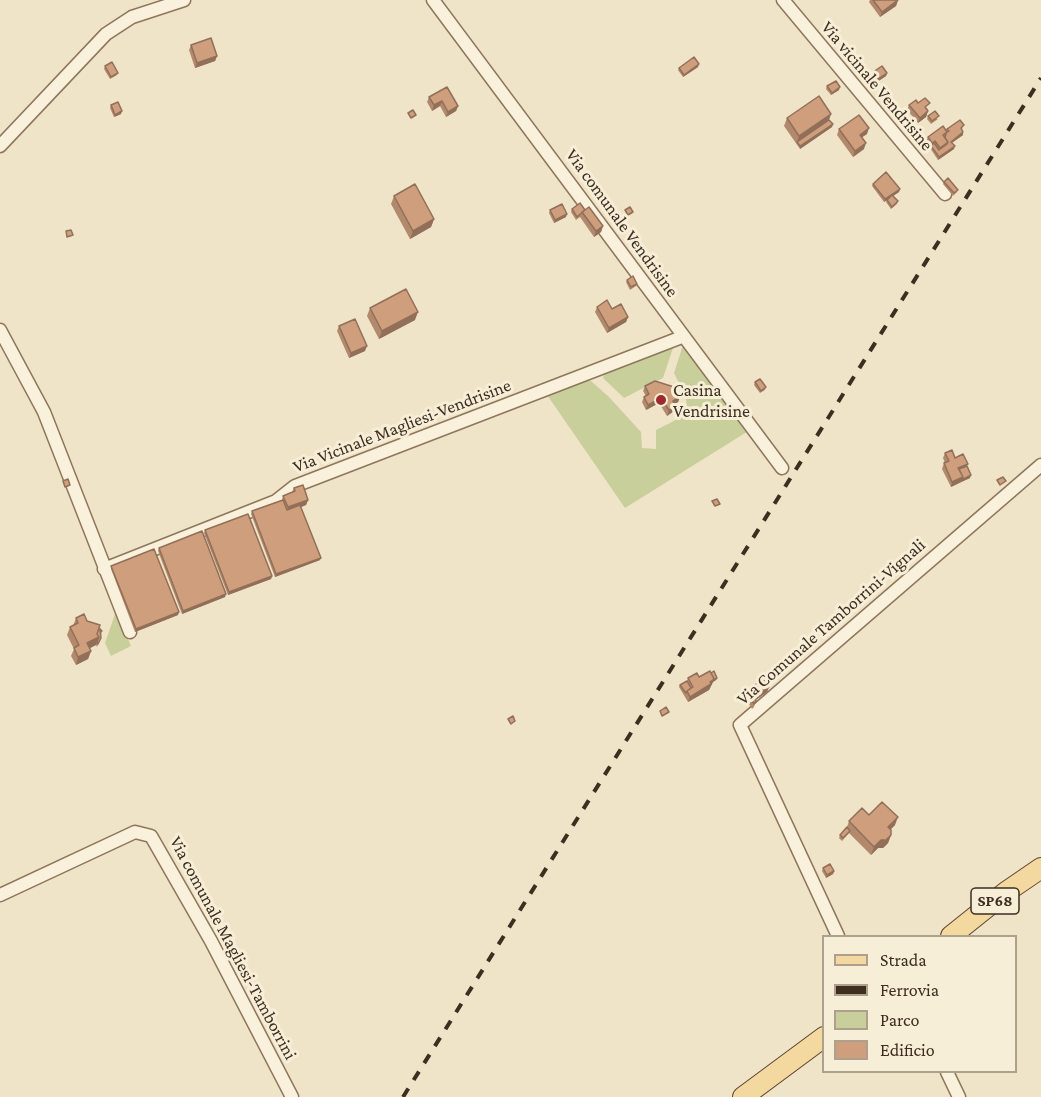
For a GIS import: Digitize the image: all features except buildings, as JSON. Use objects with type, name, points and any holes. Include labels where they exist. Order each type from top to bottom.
[{"type":"main road","name":"SP68","points":[[952,935],[1006,892],[1041,868]]},
{"type":"main road","points":[[743,1097],[822,1038]]},
{"type":"street","points":[[0,146],[106,34],[132,17],[184,0]]},
{"type":"street","name":"Via comunale Vendrisine","points":[[433,0],[590,208],[682,337],[782,468]]},
{"type":"street","name":"Via vicinale Vendrisine","points":[[783,0],[945,194]]},
{"type":"street","points":[[0,330],[44,412],[130,632]]},
{"type":"street","name":"Via Vicinale Magliesi-Vendrisine","points":[[104,569],[276,501],[295,486],[682,337]]},
{"type":"street","name":"Via Comunale Tamborrini-Vignali","points":[[838,935],[740,725],[1041,465]]},
{"type":"street","name":"Via comunale Magliesi-Tamborrini","points":[[0,895],[135,832],[152,837],[211,941],[292,1097]]},
{"type":"street","points":[[948,1073],[959,1097]]},
{"type":"green space","points":[[674,345],[663,378],[624,398],[603,378],[605,371]]},
{"type":"green space","points":[[685,345],[750,430],[625,508],[545,392],[583,379],[591,381],[641,432],[642,448],[656,449],[656,430],[678,419],[686,409],[685,395],[674,373]]},
{"type":"green space","points":[[116,611],[131,646],[111,656],[105,643]]},
{"type":"railway","points":[[403,1097],[1041,78]]},
{"type":"place","name":"Casina Vendrisine","points":[[661,400]]}]
